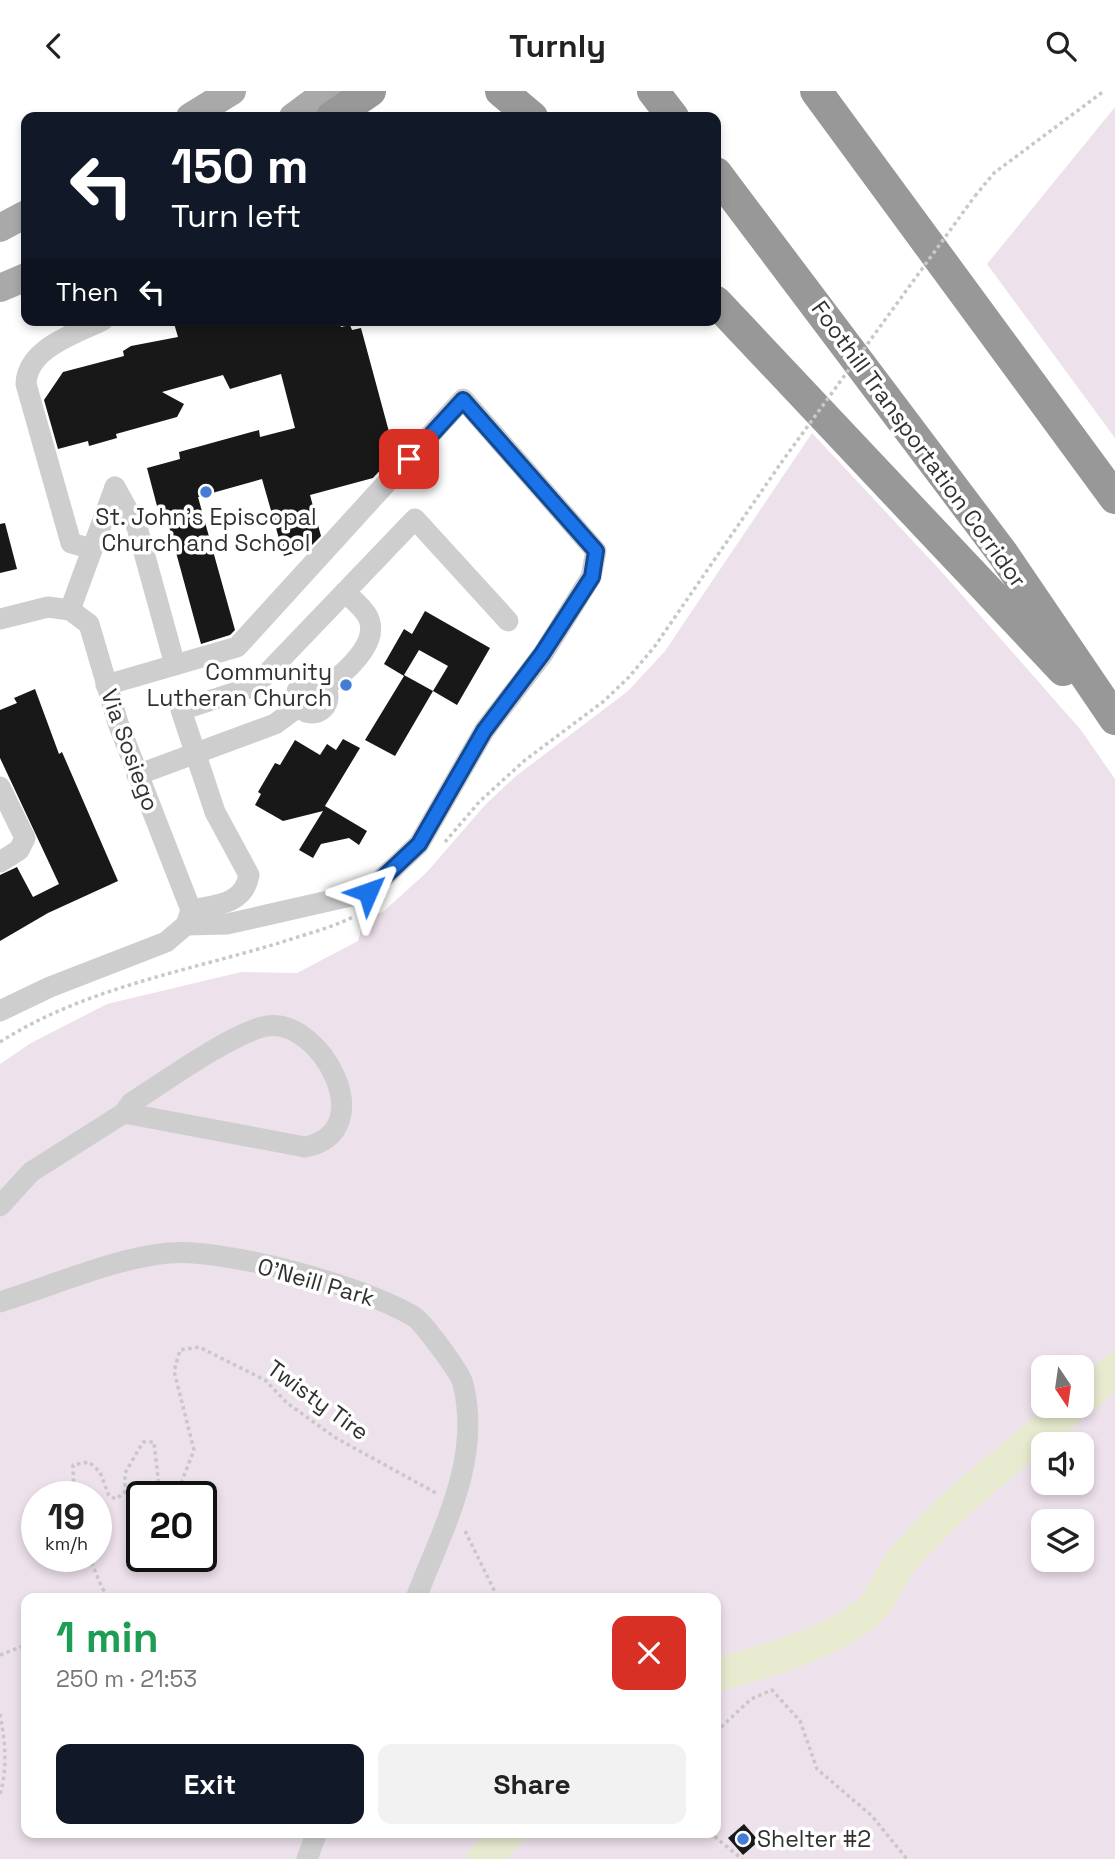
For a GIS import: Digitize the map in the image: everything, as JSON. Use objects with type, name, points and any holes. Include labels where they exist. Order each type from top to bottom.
[{"type":"highway","points":[[339,112],[370,91]]},
{"type":"highway","points":[[501,91],[526,112]]},
{"type":"highway","points":[[529,91],[547,112]]},
{"type":"highway","points":[[653,91],[669,112]]},
{"type":"highway","points":[[816,91],[1109,490]]},
{"type":"highway","name":"Foothill Transportation Corridor","points":[[721,180],[1003,554],[1115,719]]},
{"type":"highway","points":[[721,307],[1115,725]]},
{"type":"main road","points":[[198,112],[232,91]]},
{"type":"main road","points":[[300,112],[328,91]]},
{"type":"main road","points":[[0,228],[21,217]]},
{"type":"main road","points":[[0,288],[21,279]]},
{"type":"street","points":[[91,326],[48,348],[30,364],[26,373],[26,384],[71,543],[93,549]]},
{"type":"street","points":[[106,685],[237,647],[463,400],[596,551],[592,577],[542,654],[484,731],[419,844],[368,892],[227,924],[188,910]]},
{"type":"street","points":[[0,619],[48,607],[70,610],[116,487],[137,527],[175,665]]},
{"type":"street","points":[[0,1011],[50,987],[166,942],[188,910],[230,902],[242,894],[249,876],[215,812],[181,710],[255,686],[415,519],[508,621]]},
{"type":"street","points":[[137,775],[194,751],[275,724],[298,707],[295,697],[300,686],[315,681],[324,687],[348,671],[361,654],[369,632],[368,616],[345,592]]},
{"type":"street","name":"Via Sosiego","points":[[70,610],[89,624],[106,685],[137,775],[188,910]]},
{"type":"street","points":[[0,787],[25,838],[19,850],[0,862]]},
{"type":"street","points":[[0,1206],[31,1172],[124,1112],[131,1103],[224,1045],[268,1025],[289,1028],[306,1039],[331,1067],[340,1092],[341,1117],[335,1133],[321,1144],[304,1147],[124,1112]]},
{"type":"street","name":"O'Neill Park","points":[[0,1302],[129,1261],[169,1253],[207,1254],[359,1290],[416,1317],[463,1381],[467,1445],[454,1509],[418,1593]]},
{"type":"street","points":[[307,1859],[315,1838]]},
{"type":"path","points":[[781,463],[994,173],[1104,91]]},
{"type":"path","name":"Twisty Tire","points":[[182,1481],[194,1450],[174,1371],[180,1350],[199,1347],[265,1380],[287,1403],[336,1439],[411,1482],[430,1489],[454,1509]]},
{"type":"path","points":[[112,1497],[116,1499],[125,1492],[125,1473],[144,1442],[154,1442],[158,1481]]},
{"type":"path","points":[[74,1481],[74,1465],[89,1462],[100,1472],[103,1481]]},
{"type":"path","points":[[454,1509],[496,1593]]},
{"type":"path","points":[[96,1572],[106,1593]]},
{"type":"path","points":[[0,1655],[21,1647]]},
{"type":"path","points":[[721,1727],[751,1699],[772,1690],[800,1721],[817,1769],[872,1816],[907,1859]]},
{"type":"path","points":[[0,1714],[6,1744],[0,1794]]},
{"type":"path","points":[[716,1838],[742,1859]]},
{"type":"shaded area","points":[[1115,107],[1115,438],[987,264]]},
{"type":"shaded area","points":[[812,433],[940,570],[1081,730],[1115,779],[1115,1859],[0,1859],[0,1064],[31,1043],[107,1004],[241,972],[297,973],[358,941],[363,921],[384,911],[427,872],[485,805],[516,776],[628,691],[665,651]]},
{"type":"building","points":[[175,326],[361,328],[395,454],[373,478],[310,495],[321,536],[308,549],[284,556],[262,479],[198,497],[235,630],[230,635],[201,644],[168,523],[162,525],[147,468],[180,459],[179,452],[259,430],[260,437],[295,428],[281,374],[230,389],[223,375],[162,392],[184,404],[177,417],[116,434],[117,438],[89,446],[88,441],[58,449],[44,400],[63,372],[124,356],[123,351],[131,346],[178,337]]},
{"type":"building","points":[[5,523],[17,569],[0,573],[0,524]]},
{"type":"building","points":[[425,611],[490,648],[457,705],[433,691],[395,756],[365,740],[404,676],[384,664],[404,629],[412,634]],"holes":[[[419,650],[448,666],[433,691],[404,675]]]},
{"type":"building","points":[[35,689],[59,754],[62,752],[118,881],[48,913],[0,941],[0,875],[17,867],[33,897],[59,884],[0,758],[0,710],[17,703],[14,698]]},
{"type":"building","points":[[343,739],[360,748],[325,806],[367,831],[359,845],[349,838],[321,844],[313,858],[299,850],[323,811],[283,821],[255,805],[261,794],[258,792],[275,763],[280,765],[295,740],[320,755],[327,744],[336,750]]},
{"type":"building","name":"Shelter #2","points":[[744,1824],[759,1841],[743,1855],[728,1838]]},
{"type":"waterway","points":[[1094,1388],[1115,1369]]},
{"type":"waterway","points":[[721,1674],[798,1650],[857,1620],[876,1603],[900,1563],[919,1541],[984,1480],[1058,1418]]},
{"type":"waterway","points":[[484,1859],[503,1838]]},
{"type":"place","name":"St. John's Episcopal Church and School","points":[[206,492]]},
{"type":"place","name":"Community Lutheran Church","points":[[346,685]]},
{"type":"place","name":"Shelter #2","points":[[743,1839]]},
{"type":"route","points":[[368,892],[419,844],[484,731],[542,654],[592,577],[596,551],[463,400],[409,459]]}]
